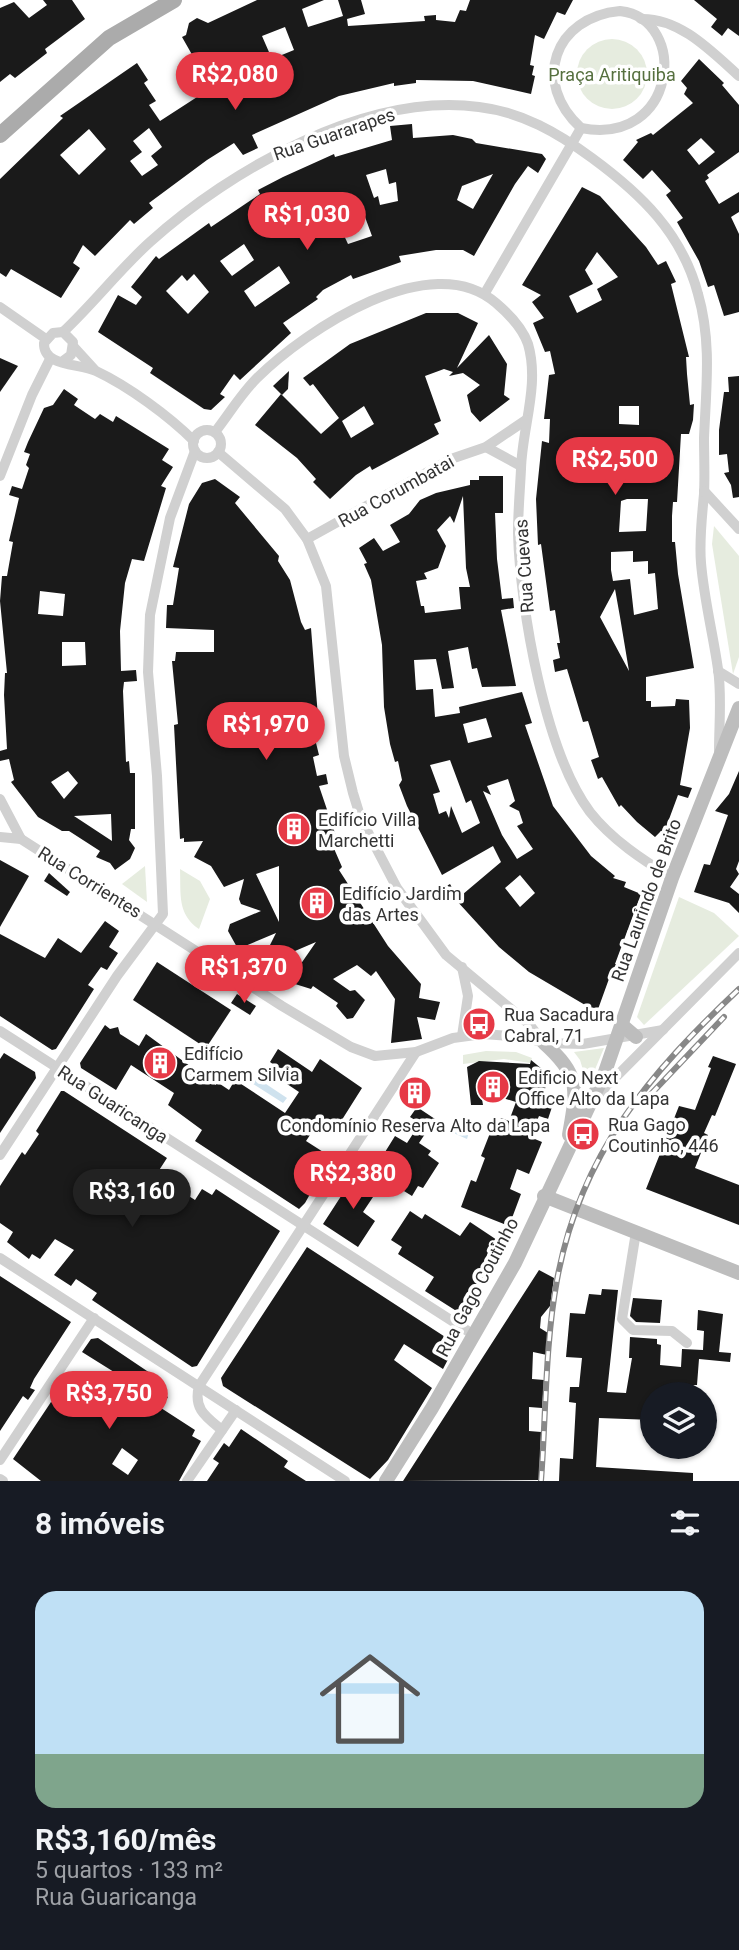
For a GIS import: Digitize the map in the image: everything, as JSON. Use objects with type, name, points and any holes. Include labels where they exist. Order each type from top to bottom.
[{"type":"main road","points":[[0,135],[109,38],[174,0]]},
{"type":"street","points":[[619,0],[628,12],[641,19],[656,35],[663,51],[663,85],[645,114],[615,130],[581,128],[564,110],[554,87],[557,55],[569,34],[588,18],[603,12],[628,12]]},
{"type":"street","points":[[641,19],[668,22],[713,52],[739,76]]},
{"type":"street","name":"Rua Guararapes","points":[[62,332],[148,244],[212,191],[261,160],[304,141],[377,116],[426,105],[478,107],[516,115],[572,143],[636,192],[664,222],[678,244],[698,292],[708,354],[701,563],[719,671],[719,757]]},
{"type":"street","points":[[0,1155],[56,1068],[163,914],[165,902],[148,671],[150,615],[164,538],[198,445],[215,432],[258,378],[282,358],[360,305],[396,290],[429,284],[463,286],[485,293],[581,128]]},
{"type":"street","name":"Rua Cuevas","points":[[485,293],[516,323],[527,340],[534,367],[521,466],[519,533],[530,639],[559,751],[575,788],[590,812],[631,850],[672,878]]},
{"type":"street","points":[[0,307],[46,339]]},
{"type":"street","name":"Rua Guararapes","points":[[73,344],[82,314]]},
{"type":"street","points":[[50,359],[44,348],[46,339],[53,333],[62,332],[96,372]]},
{"type":"street","points":[[64,361],[71,355],[73,344]]},
{"type":"street","points":[[50,359],[96,372],[176,423],[198,445],[218,452],[285,509],[307,539],[326,586],[344,756],[361,819],[397,888],[446,955],[529,1024],[544,1043],[565,1062],[575,1080],[565,1154]]},
{"type":"street","points":[[0,476],[22,417],[50,359]]},
{"type":"street","name":"Rua Corumbatai","points":[[307,539],[439,466],[486,447],[526,420]]},
{"type":"street","points":[[215,432],[221,441],[218,452]]},
{"type":"street","points":[[486,447],[521,466]]},
{"type":"street","points":[[704,491],[739,529]]},
{"type":"street","points":[[719,671],[731,682],[739,684]]},
{"type":"street","name":"Rua Laurindo de Brito","points":[[589,1104],[612,1041],[622,1025],[672,878],[739,708]]},
{"type":"street","points":[[0,799],[21,839]]},
{"type":"street","points":[[0,838],[21,839]]},
{"type":"street","name":"Rua Corrientes","points":[[21,839],[351,1047],[375,1056],[416,1052],[462,1036],[501,1034],[544,1043],[612,1041],[663,1030]]},
{"type":"street","points":[[589,1104],[739,953]]},
{"type":"street","points":[[462,967],[468,996],[462,1036]]},
{"type":"street","points":[[622,1025],[636,1037]]},
{"type":"street","name":"Rua Guaricanga","points":[[0,1031],[474,1335]]},
{"type":"street","points":[[222,1430],[201,1412],[197,1405],[199,1387],[416,1052]]},
{"type":"street","name":"Rua Gago Coutinho","points":[[386,1481],[515,1263],[589,1104]]},
{"type":"street","points":[[544,1196],[739,1273]]},
{"type":"street","points":[[636,1232],[622,1319],[626,1326],[633,1330],[672,1331],[687,1343]]},
{"type":"street","points":[[0,1258],[345,1481]]},
{"type":"street","points":[[0,1460],[94,1318]]},
{"type":"street","points":[[187,1481],[236,1410]]},
{"type":"green space","name":"Praça Aritiquiba","points":[[612,39],[637,49],[647,74],[637,99],[612,109],[587,99],[577,74],[587,49]]},
{"type":"green space","points":[[714,526],[739,556],[739,657],[733,674],[712,544]]},
{"type":"green space","points":[[145,866],[147,902],[122,884]]},
{"type":"green space","points":[[180,869],[200,881],[210,899],[199,929],[184,910]]},
{"type":"green space","points":[[679,897],[714,913],[739,936],[644,1025],[637,1017]]},
{"type":"green space","points":[[604,1048],[588,1086],[580,1060],[574,1052]]},
{"type":"green space","points":[[486,1051],[516,1052],[532,1058],[530,1063],[504,1059],[463,1064],[463,1055]]},
{"type":"water","points":[[251,1074],[287,1098],[283,1103],[247,1080]]},
{"type":"water","points":[[457,1124],[469,1132],[467,1139],[449,1131],[452,1125]]},
{"type":"building","points":[[43,0],[72,0],[85,19],[45,49],[47,53],[15,78],[10,74],[0,82],[0,8],[14,2],[29,18],[47,5]]},
{"type":"building","points":[[257,0],[324,0],[302,9],[308,27],[343,16],[338,0],[361,0],[365,14],[347,19],[348,26],[425,21],[424,16],[436,15],[436,20],[455,22],[460,10],[466,11],[470,0],[573,0],[565,15],[557,12],[544,39],[535,35],[530,65],[534,66],[532,75],[535,76],[531,94],[473,81],[416,80],[416,83],[394,86],[394,83],[339,96],[252,135],[258,148],[243,155],[234,143],[207,160],[149,203],[153,208],[134,224],[130,220],[95,256],[83,245],[73,263],[80,268],[61,298],[11,269],[6,277],[0,273],[0,179],[63,118],[60,116],[137,63],[148,80],[144,83],[156,101],[149,105],[160,121],[211,88],[182,37],[186,35],[189,23],[197,18],[208,23]],"holes":[[[285,27],[294,50],[272,59],[262,36]],[[243,52],[257,82],[237,92],[223,63]],[[149,128],[162,147],[151,156],[158,165],[142,176],[130,161],[142,152],[133,141]],[[89,129],[106,149],[79,175],[60,155]]]},
{"type":"building","points":[[694,0],[739,0],[739,36],[728,28],[722,36],[711,27],[717,19]]},
{"type":"building","points":[[699,59],[724,83],[722,85],[739,105],[739,152],[707,175],[709,178],[705,181],[719,204],[739,192],[739,212],[731,217],[739,234],[739,312],[724,316],[714,285],[708,287],[699,261],[677,222],[683,218],[666,195],[671,191],[652,170],[643,179],[623,160],[638,142],[636,140],[651,133],[653,135],[693,103],[684,94],[687,88],[681,81]],"holes":[[[701,138],[715,152],[699,165],[687,150]]]},
{"type":"building","points":[[412,124],[413,138],[453,135],[472,139],[476,143],[542,154],[546,159],[538,173],[528,166],[474,256],[463,250],[436,250],[399,256],[401,262],[353,279],[351,275],[323,290],[316,297],[318,299],[283,323],[291,333],[240,380],[234,374],[220,394],[225,397],[211,410],[204,409],[150,373],[153,368],[98,332],[118,295],[136,305],[142,297],[131,287],[156,256],[159,259],[209,223],[211,227],[260,194],[258,190],[283,177],[334,154],[335,157],[392,140],[390,126]],"holes":[[[386,169],[389,184],[396,182],[398,201],[380,205],[378,196],[374,198],[366,175]],[[493,174],[473,209],[457,200],[462,186]],[[365,217],[372,236],[348,244],[340,227]],[[244,244],[254,260],[232,276],[220,261]],[[279,266],[290,283],[255,307],[244,291]],[[194,274],[209,292],[188,314],[166,291],[182,275],[187,281]]]},
{"type":"building","points":[[582,187],[600,196],[646,247],[658,265],[666,261],[676,282],[671,284],[689,357],[686,357],[690,405],[694,404],[689,434],[681,434],[677,502],[673,502],[672,542],[675,542],[694,668],[646,677],[646,701],[651,701],[651,707],[675,706],[676,699],[689,700],[690,728],[680,785],[692,788],[688,798],[678,795],[668,822],[677,830],[673,841],[661,831],[655,837],[621,805],[619,807],[602,777],[598,779],[591,760],[599,757],[588,721],[583,722],[567,669],[555,672],[553,660],[560,658],[557,643],[560,643],[555,610],[550,611],[541,544],[538,545],[536,499],[542,441],[549,443],[550,419],[544,419],[549,375],[555,374],[550,351],[545,352],[533,323],[544,318],[532,302],[541,295],[522,285]],"holes":[[[597,252],[618,277],[597,289],[602,300],[577,313],[569,296],[593,284],[585,270]],[[619,406],[639,406],[639,425],[619,424]],[[648,499],[646,531],[619,532],[621,501]],[[633,551],[633,562],[648,561],[648,574],[655,573],[658,609],[634,615],[630,579],[613,581],[611,552]],[[615,589],[620,617],[629,671],[600,617]]]},
{"type":"building","points":[[426,313],[458,313],[478,323],[457,368],[489,335],[507,364],[504,395],[510,399],[480,422],[471,412],[467,395],[480,385],[463,373],[449,376],[453,372],[444,369],[425,376],[441,421],[434,424],[439,434],[372,470],[370,466],[330,499],[313,482],[316,479],[297,458],[255,425],[281,394],[321,434],[339,418],[313,384],[310,386],[303,378],[350,344]],"holes":[[[364,406],[374,424],[351,438],[342,421]]]},
{"type":"building","points":[[0,358],[18,366],[0,392]]},
{"type":"building","points":[[289,371],[288,389],[282,395],[273,386]]},
{"type":"building","points":[[739,376],[739,497],[733,498],[731,485],[724,473],[729,472],[727,454],[719,455],[719,430],[724,392],[729,392],[728,377]]},
{"type":"building","points":[[64,389],[78,399],[74,405],[95,419],[100,414],[113,422],[116,416],[169,449],[162,460],[173,467],[161,486],[166,488],[144,561],[132,559],[125,583],[120,631],[121,671],[136,670],[137,681],[124,682],[123,691],[126,762],[129,761],[130,773],[135,773],[135,829],[131,829],[129,840],[135,848],[130,859],[115,870],[110,863],[96,857],[100,851],[69,831],[62,831],[38,817],[11,782],[14,780],[9,759],[0,761],[0,751],[7,749],[4,695],[7,673],[0,601],[2,576],[7,576],[13,542],[9,541],[19,498],[9,495],[12,486],[22,489],[29,468],[26,465],[30,454],[24,452],[44,408],[53,405]],"holes":[[[40,591],[65,594],[63,616],[38,614]],[[62,642],[85,642],[86,665],[62,666]],[[68,771],[78,783],[64,799],[51,782]],[[111,814],[112,841],[74,816]]]},
{"type":"building","points":[[479,476],[503,476],[503,513],[495,513],[497,559],[502,599],[513,598],[514,608],[501,610],[516,686],[482,687],[477,668],[472,669],[468,647],[448,651],[454,688],[442,689],[436,659],[414,660],[416,690],[433,689],[435,717],[460,713],[459,707],[522,692],[532,723],[525,725],[553,806],[591,856],[615,876],[613,878],[626,882],[624,887],[641,894],[615,964],[628,968],[623,981],[610,976],[597,1012],[529,972],[499,947],[456,900],[501,862],[493,846],[442,875],[399,785],[402,780],[398,761],[395,762],[390,744],[384,707],[382,645],[371,580],[364,564],[367,563],[359,548],[374,538],[383,551],[400,542],[390,525],[409,514],[420,500],[436,493],[470,485],[470,480],[479,480]],"holes":[[[463,496],[466,568],[470,587],[459,587],[461,609],[425,613],[416,581],[427,579],[424,573],[438,568],[446,546],[437,530],[450,516],[454,523]],[[486,718],[492,737],[468,743],[463,724]],[[450,760],[466,803],[471,800],[480,823],[462,833],[451,806],[449,818],[446,811],[439,814],[433,794],[440,792],[430,765]],[[508,779],[515,801],[509,806],[519,811],[523,823],[517,826],[533,849],[517,859],[502,835],[483,791],[491,795],[487,786]],[[520,875],[535,893],[520,907],[505,888]]]},
{"type":"building","points":[[215,479],[240,497],[235,503],[279,556],[278,561],[290,580],[301,622],[305,630],[311,628],[318,717],[310,719],[319,755],[313,757],[317,776],[326,774],[328,784],[319,786],[338,842],[332,844],[342,867],[339,870],[388,946],[421,984],[419,998],[440,1002],[435,1020],[417,1017],[422,1039],[391,1043],[395,999],[376,971],[371,976],[357,965],[333,979],[350,991],[355,990],[365,1000],[353,1018],[347,1019],[336,1006],[338,1003],[313,986],[311,989],[295,984],[298,968],[316,942],[274,960],[266,953],[276,933],[238,949],[228,931],[230,924],[261,911],[241,904],[239,899],[244,879],[224,887],[211,866],[194,857],[203,841],[184,842],[184,838],[180,839],[174,725],[178,724],[172,661],[175,661],[176,652],[214,652],[214,630],[166,628],[167,605],[173,605],[179,568],[173,567],[189,504],[202,483]],"holes":[[[279,866],[279,922],[256,874]]]},
{"type":"building","points":[[739,771],[739,861],[736,869],[739,874],[730,887],[739,894],[739,913],[729,903],[694,892],[704,864],[710,865],[728,815],[715,811],[729,794]]},
{"type":"building","points":[[0,860],[29,876],[0,927]]},
{"type":"building","points":[[49,873],[70,892],[67,896],[44,881]]},
{"type":"building","points":[[450,884],[455,893],[446,900],[440,890]]},
{"type":"building","points":[[105,921],[119,931],[109,947],[118,953],[107,970],[101,967],[88,985],[94,989],[56,1049],[52,1050],[0,1016],[0,934],[45,958],[58,938],[81,953]]},
{"type":"building","points":[[157,962],[231,1010],[206,1048],[133,1000]]},
{"type":"building","points":[[237,994],[256,1006],[250,1015],[231,1003]]},
{"type":"building","points":[[105,1025],[110,1029],[118,1027],[120,1034],[139,1046],[146,1034],[216,1085],[217,1082],[229,1090],[235,1080],[285,1113],[299,1092],[272,1074],[277,1067],[270,1062],[278,1049],[312,1072],[320,1059],[362,1088],[333,1134],[316,1126],[306,1141],[331,1157],[305,1203],[299,1209],[195,1141],[202,1130],[168,1105],[174,1093],[131,1065],[116,1090],[81,1068],[80,1063]]},
{"type":"building","points":[[4,1053],[35,1072],[36,1078],[0,1133],[0,1059]]},
{"type":"building","points":[[713,1056],[736,1064],[715,1116],[712,1115],[704,1133],[708,1135],[695,1168],[739,1185],[739,1225],[646,1189],[679,1106],[695,1110]]},
{"type":"building","points":[[531,1060],[553,1078],[546,1086],[541,1100],[553,1104],[548,1119],[539,1116],[530,1137],[542,1142],[529,1174],[517,1169],[510,1189],[521,1194],[509,1226],[461,1207],[471,1180],[476,1182],[485,1158],[481,1156],[492,1128],[497,1130],[501,1118],[509,1121],[516,1102],[496,1096],[482,1099],[483,1105],[471,1105],[467,1067],[479,1061],[530,1064]]},
{"type":"building","points":[[61,1091],[167,1158],[156,1175],[195,1200],[202,1189],[212,1195],[216,1189],[280,1231],[197,1366],[192,1367],[92,1300],[97,1293],[76,1279],[71,1286],[54,1275],[74,1250],[55,1239],[40,1259],[32,1254],[29,1259],[7,1242],[13,1232],[0,1223],[0,1186],[22,1152],[25,1155],[39,1134],[36,1131]]},
{"type":"building","points":[[417,1107],[435,1119],[419,1143],[431,1151],[428,1155],[439,1163],[423,1188],[418,1186],[412,1196],[383,1178],[387,1171],[377,1165],[395,1136],[407,1143],[420,1123],[410,1117]]},
{"type":"building","points":[[356,1173],[379,1188],[363,1212],[375,1221],[358,1247],[323,1224]]},
{"type":"building","points":[[410,1211],[422,1219],[425,1214],[460,1236],[470,1222],[506,1246],[465,1311],[458,1312],[425,1291],[434,1277],[398,1254],[402,1247],[391,1240]]},
{"type":"building","points":[[307,1247],[456,1344],[443,1369],[404,1344],[394,1360],[432,1388],[388,1460],[370,1479],[223,1386],[221,1378]]},
{"type":"building","points":[[539,1270],[554,1278],[550,1306],[541,1317],[540,1328],[548,1333],[547,1355],[533,1352],[532,1379],[544,1380],[542,1408],[529,1407],[529,1431],[541,1432],[539,1480],[403,1481]]},
{"type":"building","points":[[0,1276],[71,1322],[34,1379],[30,1388],[35,1390],[28,1400],[23,1396],[0,1431]]},
{"type":"building","points":[[602,1289],[618,1290],[607,1392],[626,1393],[632,1358],[629,1358],[630,1337],[657,1339],[657,1344],[661,1345],[660,1365],[681,1367],[682,1349],[703,1350],[704,1331],[697,1330],[698,1310],[723,1314],[719,1352],[731,1353],[730,1362],[699,1359],[697,1382],[640,1382],[640,1420],[599,1418],[596,1467],[693,1473],[693,1481],[559,1481],[560,1458],[573,1459],[576,1403],[569,1402],[570,1387],[579,1387],[582,1358],[566,1357],[570,1313],[585,1314],[589,1294],[601,1295]]},
{"type":"building","points":[[633,1298],[662,1300],[660,1323],[636,1322],[630,1316]]},
{"type":"building","points":[[98,1338],[150,1373],[147,1378],[162,1388],[160,1392],[168,1397],[161,1408],[195,1430],[192,1436],[201,1441],[179,1481],[41,1481],[13,1459],[51,1402],[55,1404],[69,1386],[62,1381],[66,1374],[74,1379],[76,1376],[117,1402],[130,1382],[82,1352],[91,1339]],"holes":[[[122,1448],[138,1460],[128,1475],[112,1464]]]},
{"type":"building","points":[[241,1429],[288,1461],[284,1467],[306,1481],[207,1481],[219,1463],[213,1459],[224,1443],[229,1447]]},
{"type":"railway","points":[[541,1481],[553,1305],[568,1235],[582,1193],[601,1155],[648,1085],[739,989]]},
{"type":"railway","points":[[651,1094],[724,1017]]},
{"type":"place","name":"Edifício Villa Marchetti","points":[[294,829]]},
{"type":"place","name":"Edifício Jardim das Artes","points":[[317,903]]},
{"type":"place","name":"Rua Sacadura Cabral, 71","points":[[479,1024]]},
{"type":"place","name":"Edifício Carmem Silvia","points":[[160,1063]]},
{"type":"place","name":"Edificio Next Office Alto da Lapa","points":[[493,1087]]},
{"type":"place","name":"Condomínio Reserva Alto da Lapa","points":[[415,1093]]},
{"type":"place","name":"Rua Gago Coutinho, 446","points":[[583,1134]]}]
